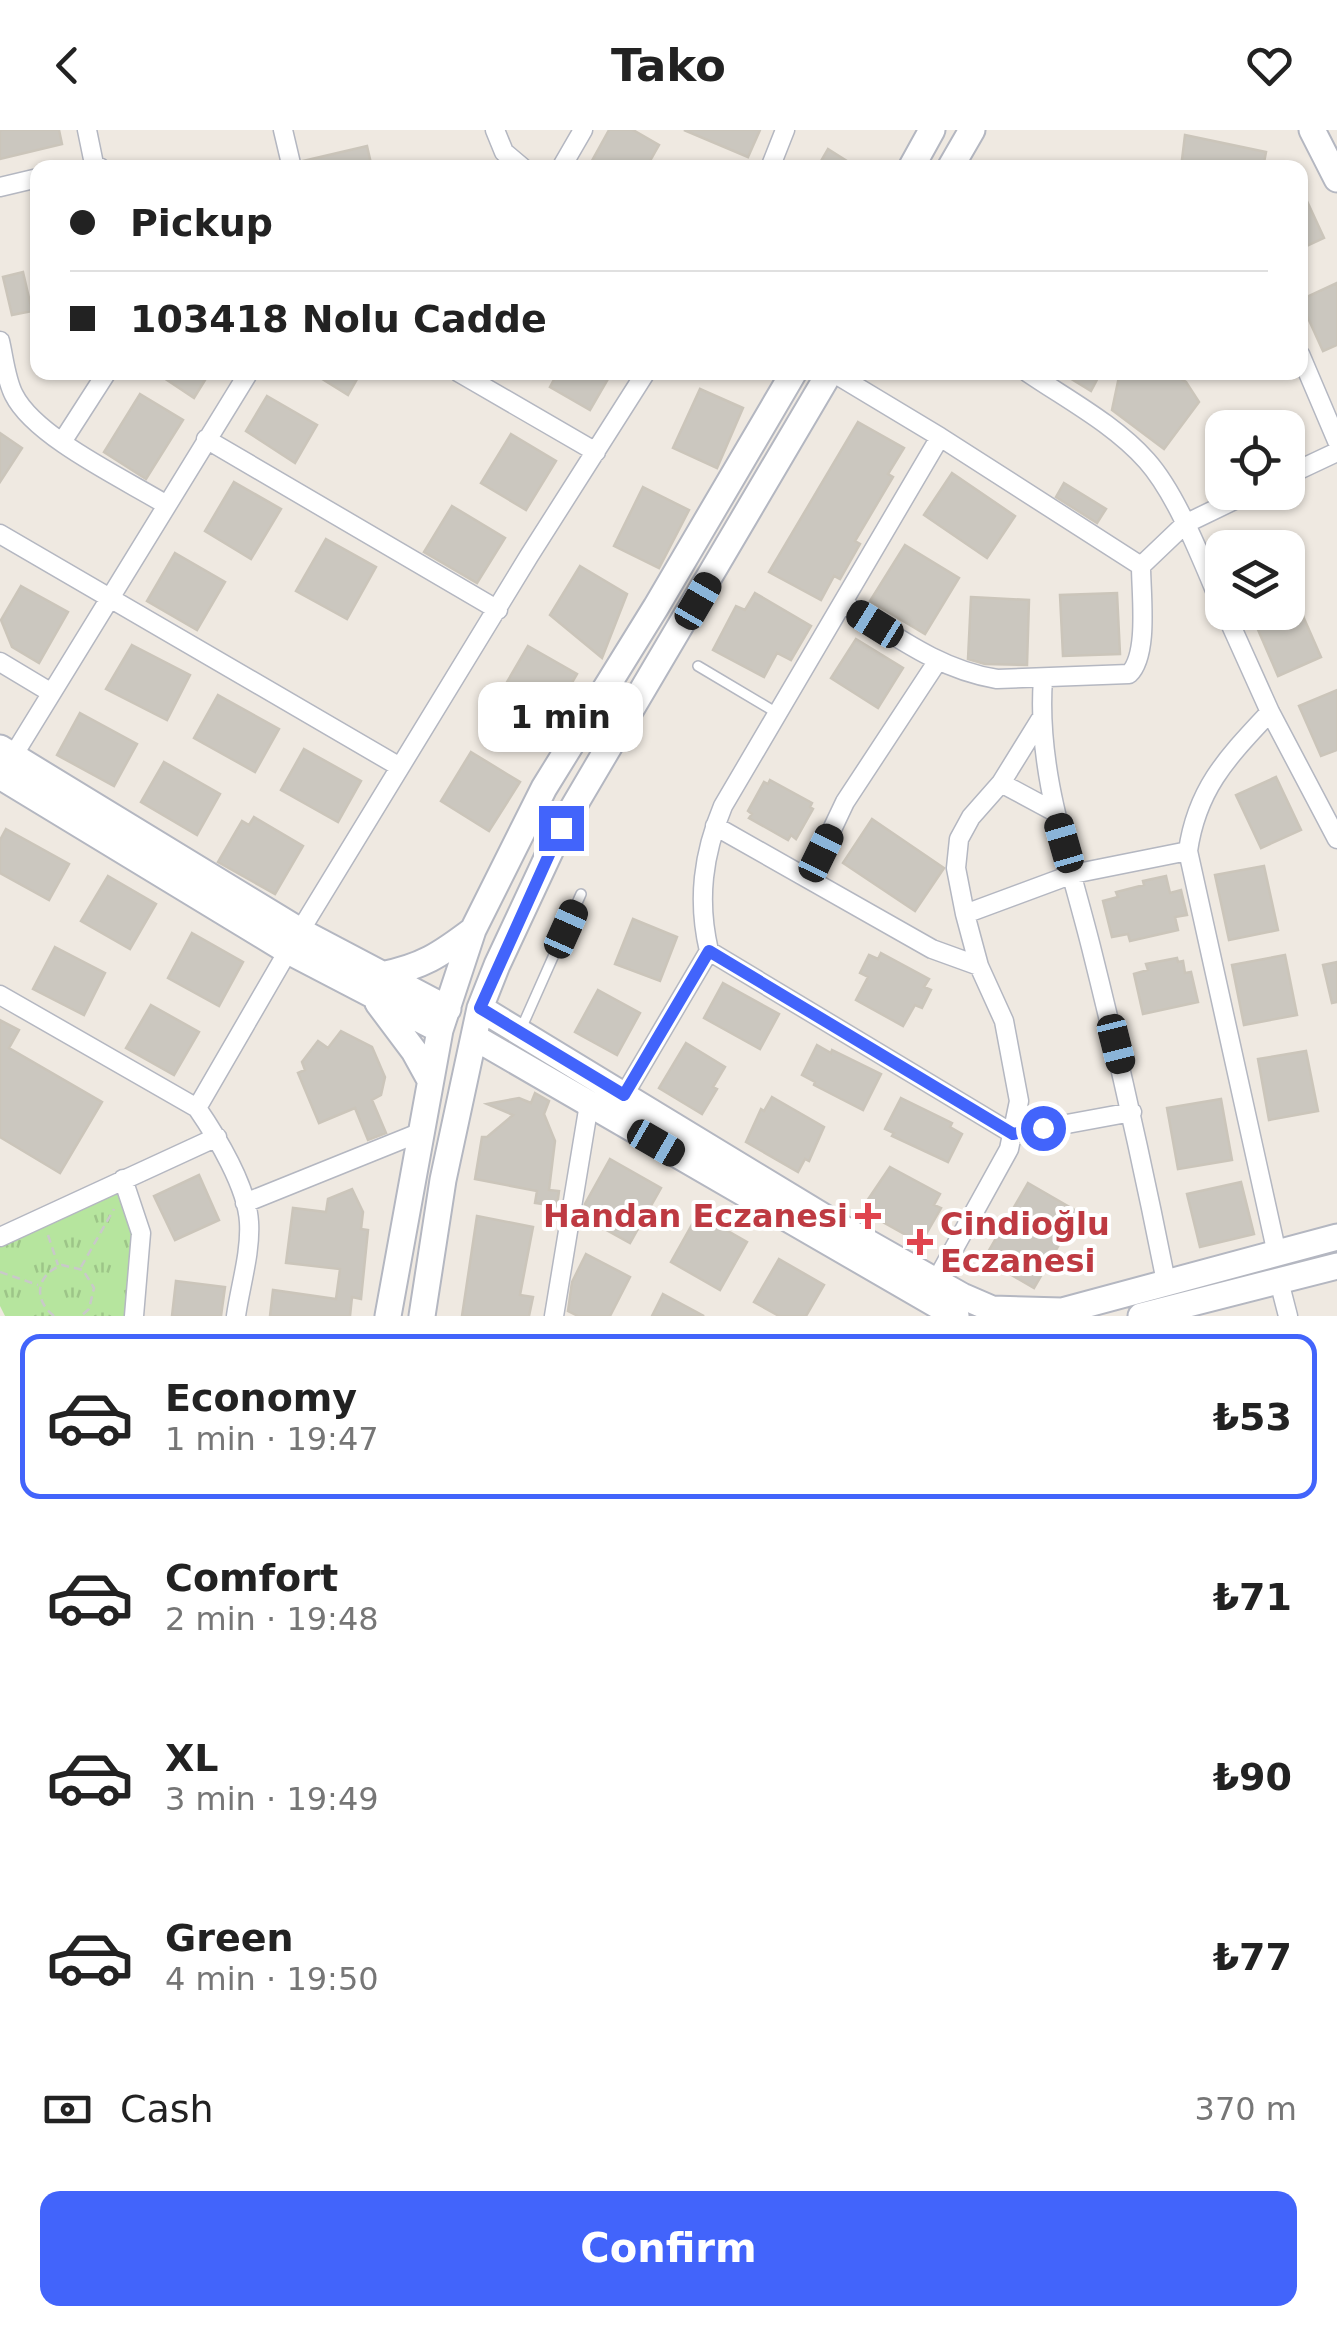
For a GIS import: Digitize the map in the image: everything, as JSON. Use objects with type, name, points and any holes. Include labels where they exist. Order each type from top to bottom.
[{"type":"main road","points":[[915,160],[932,130]]},
{"type":"main road","points":[[955,160],[972,130]]},
{"type":"main road","points":[[1312,130],[1337,179]]},
{"type":"main road","points":[[388,1316],[430,1080],[444,1019],[473,930],[544,788],[789,380]]},
{"type":"main road","points":[[422,1316],[443,1180],[480,1008],[561,828],[826,380]]},
{"type":"main road","points":[[3,767],[294,941],[444,1019]]},
{"type":"main road","points":[[377,986],[433,960],[473,930]]},
{"type":"main road","points":[[377,986],[430,1080]]},
{"type":"main road","points":[[480,1008],[624,1095],[929,1300],[992,1309],[1062,1311],[1337,1237]]},
{"type":"main road","points":[[474,1037],[956,1316]]},
{"type":"main road","points":[[1142,1316],[1172,1312],[1337,1266]]},
{"type":"street","points":[[87,130],[90,160]]},
{"type":"street","points":[[283,130],[290,160]]},
{"type":"street","points":[[495,130],[504,152],[514,160]]},
{"type":"street","points":[[565,160],[583,130]]},
{"type":"street","points":[[773,160],[785,130]]},
{"type":"street","points":[[0,187],[30,180]]},
{"type":"street","points":[[0,341],[12,393],[36,422],[165,504]]},
{"type":"street","points":[[1308,373],[1337,441]]},
{"type":"street","points":[[62,442],[102,380]]},
{"type":"street","points":[[3,767],[244,380]]},
{"type":"street","points":[[472,380],[596,452]]},
{"type":"street","points":[[197,1108],[400,767],[641,380]]},
{"type":"street","points":[[844,380],[1141,566]]},
{"type":"street","points":[[1039,380],[1119,433],[1150,464],[1205,568]]},
{"type":"street","points":[[624,1095],[709,951],[702,920],[702,884],[715,826],[940,437]]},
{"type":"street","points":[[206,439],[498,610]]},
{"type":"street","points":[[1305,468],[1337,452]]},
{"type":"street","points":[[844,604],[937,662],[976,676],[1043,679],[1129,674],[1141,651],[1141,566],[1185,524],[1214,510]]},
{"type":"street","points":[[0,534],[400,767]]},
{"type":"street","points":[[1233,630],[1270,712],[1337,839]]},
{"type":"street","points":[[0,662],[50,692]]},
{"type":"street","points":[[808,878],[845,802],[937,662]]},
{"type":"street","points":[[1043,679],[1040,720],[1055,812],[1132,1112],[1166,1282]]},
{"type":"street","points":[[1270,712],[1206,787],[1192,821],[1188,851],[1278,1254]]},
{"type":"street","points":[[929,1300],[1009,1149],[1019,1101],[1004,1021],[979,966],[964,914],[956,868],[959,840],[1040,720]]},
{"type":"street","points":[[1001,782],[1055,812]]},
{"type":"street","points":[[715,826],[932,949],[979,966]]},
{"type":"street","points":[[964,914],[1073,874],[1188,851]]},
{"type":"street","points":[[709,951],[1013,1134],[1132,1112]]},
{"type":"street","points":[[0,995],[197,1108],[217,1137],[250,1224],[236,1316]]},
{"type":"street","points":[[554,1316],[589,1104]]},
{"type":"street","points":[[245,1203],[422,1132]]},
{"type":"street","points":[[0,1236],[125,1184],[217,1137]]},
{"type":"street","points":[[125,1184],[140,1233],[134,1316]]},
{"type":"street","points":[[1280,1281],[1288,1316]]},
{"type":"lane","points":[[698,666],[778,714]]},
{"type":"lane","points":[[520,1032],[581,894]]},
{"type":"path","points":[[80,1268],[125,1184]]},
{"type":"path","points":[[42,1217],[58,1266]]},
{"type":"path","points":[[54,1316],[43,1306],[40,1285],[44,1276],[58,1266],[73,1265],[90,1278],[94,1288],[89,1308],[81,1316]]},
{"type":"path","points":[[0,1272],[40,1285]]},
{"type":"green space","points":[[111,1190],[121,1194],[134,1243],[126,1316],[5,1316],[0,1306],[0,1241]]},
{"type":"building","points":[[0,130],[59,130],[62,144],[0,159]]},
{"type":"building","points":[[609,130],[633,130],[659,145],[651,160],[592,160]]},
{"type":"building","points":[[684,130],[760,130],[748,157]]},
{"type":"building","points":[[1185,135],[1266,152],[1264,160],[1182,160]]},
{"type":"building","points":[[367,146],[370,160],[307,160]]},
{"type":"building","points":[[828,149],[845,160],[822,160]]},
{"type":"building","points":[[1308,203],[1324,238],[1308,245]]},
{"type":"building","points":[[23,272],[30,311],[12,315],[3,277]]},
{"type":"building","points":[[1337,283],[1337,345],[1323,351],[1308,318],[1308,296]]},
{"type":"building","points":[[167,380],[205,380],[194,398]]},
{"type":"building","points":[[324,380],[356,380],[348,395]]},
{"type":"building","points":[[554,380],[607,380],[590,410],[550,387]]},
{"type":"building","points":[[1073,380],[1097,380],[1091,391]]},
{"type":"building","points":[[1118,380],[1183,380],[1199,402],[1164,449],[1112,410]]},
{"type":"building","points":[[700,389],[743,408],[717,468],[673,448]]},
{"type":"building","points":[[140,394],[183,420],[146,479],[104,452]]},
{"type":"building","points":[[267,396],[317,425],[295,463],[246,431]]},
{"type":"building","points":[[858,422],[904,448],[888,474],[893,477],[855,541],[860,544],[840,579],[834,576],[821,600],[769,572]]},
{"type":"building","points":[[0,433],[22,448],[0,482]]},
{"type":"building","points":[[511,434],[556,461],[526,510],[481,483]]},
{"type":"building","points":[[952,473],[1015,516],[987,558],[924,515]]},
{"type":"building","points":[[234,482],[281,509],[251,559],[205,531]]},
{"type":"building","points":[[1064,483],[1106,509],[1097,523],[1056,497]]},
{"type":"building","points":[[643,487],[689,510],[659,568],[614,546]]},
{"type":"building","points":[[452,506],[505,538],[477,583],[424,552]]},
{"type":"building","points":[[326,539],[376,567],[347,619],[296,591]]},
{"type":"building","points":[[905,545],[959,578],[925,634],[870,601]]},
{"type":"building","points":[[175,553],[225,582],[197,630],[147,601]]},
{"type":"building","points":[[580,566],[627,594],[602,658],[550,615]]},
{"type":"building","points":[[21,586],[68,612],[39,663],[12,647],[1,620]]},
{"type":"building","points":[[755,593],[811,626],[791,660],[777,653],[764,677],[713,650],[736,606],[745,610]]},
{"type":"building","points":[[1117,593],[1120,654],[1063,656],[1060,595]]},
{"type":"building","points":[[971,597],[1029,600],[1027,665],[985,664],[968,659]]},
{"type":"building","points":[[1305,621],[1321,657],[1278,676],[1258,630],[1305,630]]},
{"type":"building","points":[[856,639],[903,668],[878,708],[831,678]]},
{"type":"building","points":[[132,645],[190,675],[167,720],[106,689]]},
{"type":"building","points":[[528,646],[577,674],[549,723],[500,694]]},
{"type":"building","points":[[1337,690],[1337,750],[1321,756],[1299,706]]},
{"type":"building","points":[[218,695],[279,729],[255,772],[194,738]]},
{"type":"building","points":[[80,713],[137,744],[114,786],[57,755]]},
{"type":"building","points":[[304,749],[361,781],[338,822],[281,790]]},
{"type":"building","points":[[471,752],[520,782],[489,831],[441,801]]},
{"type":"building","points":[[164,762],[220,794],[197,835],[141,802]]},
{"type":"building","points":[[1276,777],[1301,830],[1261,848],[1236,795]]},
{"type":"building","points":[[770,780],[812,803],[813,809],[796,839],[791,835],[788,840],[749,818],[752,814],[748,811],[764,782],[768,784]]},
{"type":"building","points":[[254,817],[303,846],[275,894],[218,862],[242,821],[249,825]]},
{"type":"building","points":[[872,819],[944,868],[915,911],[843,863]]},
{"type":"building","points":[[6,829],[69,864],[49,900],[0,873],[0,840]]},
{"type":"building","points":[[1264,866],[1278,930],[1229,940],[1215,875]]},
{"type":"building","points":[[108,876],[156,904],[130,949],[81,921]]},
{"type":"building","points":[[1166,876],[1170,893],[1181,890],[1187,915],[1175,917],[1178,930],[1130,941],[1128,934],[1112,937],[1103,901],[1118,897],[1116,892],[1144,885],[1143,881]]},
{"type":"building","points":[[633,919],[677,937],[660,981],[615,964]]},
{"type":"building","points":[[192,933],[243,962],[219,1006],[168,978]]},
{"type":"building","points":[[55,947],[105,973],[84,1015],[33,989]]},
{"type":"building","points":[[881,953],[929,979],[924,987],[931,990],[922,1008],[915,1005],[903,1026],[856,1000],[868,977],[860,973],[869,955],[878,959]]},
{"type":"building","points":[[1285,955],[1297,1015],[1244,1025],[1232,965]]},
{"type":"building","points":[[1177,958],[1178,962],[1183,961],[1185,973],[1191,972],[1198,1002],[1143,1014],[1134,974],[1148,970],[1146,964]]},
{"type":"building","points":[[1337,962],[1337,1002],[1332,1003],[1323,965]]},
{"type":"building","points":[[723,983],[779,1014],[760,1049],[704,1018]]},
{"type":"building","points":[[598,990],[640,1013],[617,1055],[575,1032]]},
{"type":"building","points":[[151,1005],[199,1032],[174,1075],[126,1048]]},
{"type":"building","points":[[0,1020],[19,1030],[9,1048],[102,1102],[60,1173],[0,1137]]},
{"type":"building","points":[[341,1031],[372,1047],[385,1077],[381,1095],[372,1100],[386,1133],[368,1140],[355,1108],[319,1123],[298,1073],[305,1070],[302,1062],[318,1041],[328,1048]]},
{"type":"building","points":[[686,1043],[725,1067],[702,1114],[659,1088]]},
{"type":"building","points":[[817,1045],[881,1074],[863,1110],[802,1075]]},
{"type":"building","points":[[1306,1051],[1318,1111],[1269,1120],[1258,1059]]},
{"type":"building","points":[[535,1093],[549,1101],[544,1114],[555,1141],[549,1190],[559,1191],[557,1206],[535,1203],[537,1191],[475,1179],[482,1137],[513,1115],[487,1104],[519,1098],[531,1103]]},
{"type":"building","points":[[772,1097],[824,1127],[809,1161],[805,1159],[798,1172],[746,1142],[761,1109],[764,1111]]},
{"type":"building","points":[[901,1098],[952,1123],[950,1127],[962,1134],[948,1162],[885,1129]]},
{"type":"building","points":[[1221,1099],[1232,1160],[1178,1169],[1167,1108]]},
{"type":"building","points":[[610,1159],[661,1188],[630,1243],[583,1217],[585,1204]]},
{"type":"building","points":[[890,1167],[940,1194],[934,1205],[941,1208],[925,1236],[919,1232],[915,1240],[865,1212],[870,1203],[867,1201]]},
{"type":"building","points":[[199,1175],[219,1220],[175,1240],[154,1196]]},
{"type":"building","points":[[1241,1182],[1254,1234],[1200,1247],[1187,1194]]},
{"type":"building","points":[[1028,1183],[1078,1212],[1034,1288],[984,1259]]},
{"type":"building","points":[[352,1189],[363,1212],[361,1229],[368,1230],[361,1299],[352,1297],[350,1316],[270,1316],[273,1290],[336,1299],[340,1269],[286,1263],[293,1208],[326,1212],[328,1199]]},
{"type":"building","points":[[698,1214],[747,1242],[720,1290],[671,1262]]},
{"type":"building","points":[[477,1216],[533,1227],[520,1295],[533,1297],[529,1316],[462,1316]]},
{"type":"building","points":[[586,1254],[630,1277],[610,1316],[578,1316],[568,1311],[572,1282]]},
{"type":"building","points":[[779,1259],[824,1285],[806,1316],[779,1316],[754,1302]]},
{"type":"building","points":[[176,1281],[225,1287],[221,1316],[172,1316]]},
{"type":"building","points":[[663,1294],[704,1316],[652,1316]]},
{"type":"place","name":"Handan Eczanesi","points":[[868,1216]]},
{"type":"place","name":"Cindioğlu Eczanesi","points":[[920,1242]]},
{"type":"route","points":[[561,828],[480,1008],[624,1095],[709,951],[1013,1134],[1043,1128]]}]
